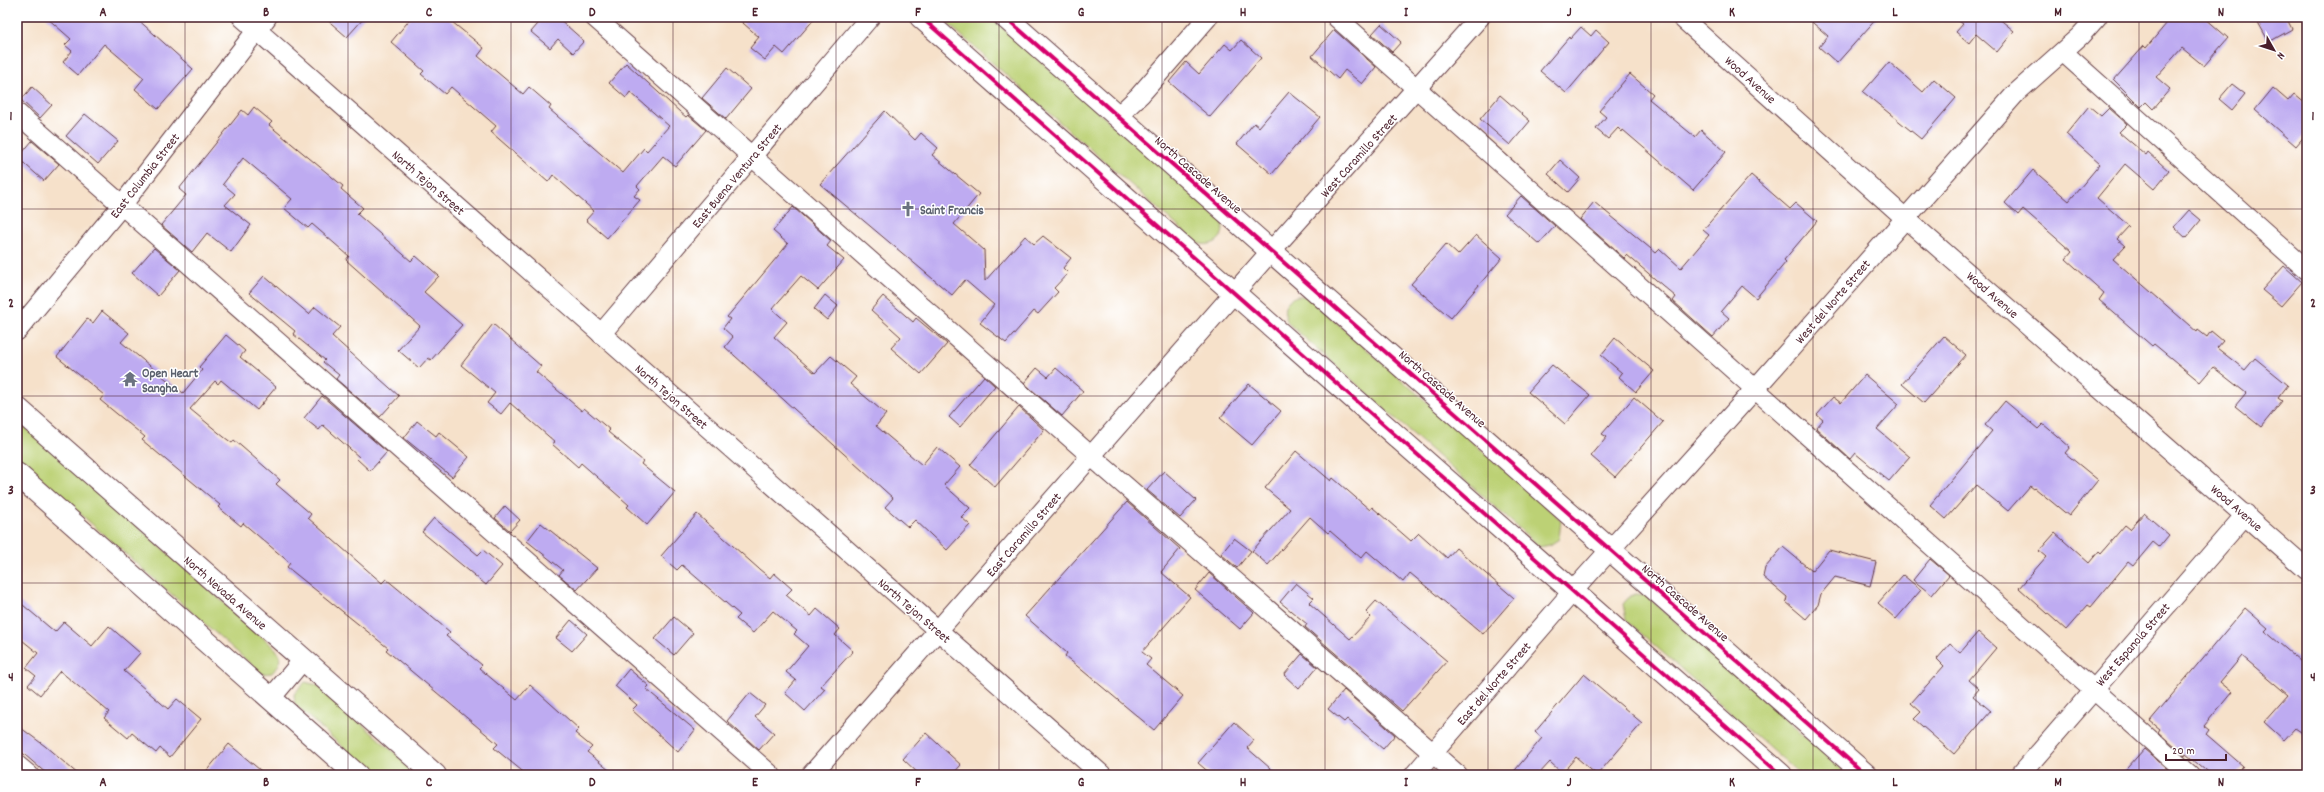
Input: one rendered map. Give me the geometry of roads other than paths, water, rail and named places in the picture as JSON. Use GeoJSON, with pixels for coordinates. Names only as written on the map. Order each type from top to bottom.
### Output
{"type":"FeatureCollection","features":[{"type":"Feature","properties":{"kind":"main road"},"geometry":{"type":"LineString","coordinates":[[921,17],[1235,292],[1781,775]]}},
{"type":"Feature","properties":{"kind":"main road","name":"North Cascade Avenue"},"geometry":{"type":"LineString","coordinates":[[1005,17],[1866,775]]}},
{"type":"Feature","properties":{"kind":"main road","name":"North Nevada Avenue"},"geometry":{"type":"LineString","coordinates":[[17,408],[435,775]]}},
{"type":"Feature","properties":{"kind":"main road"},"geometry":{"type":"LineString","coordinates":[[17,474],[357,775]]}},
{"type":"Feature","properties":{"kind":"street","name":"North Tejon Street"},"geometry":{"type":"LineString","coordinates":[[242,17],[262,24],[601,334],[1102,775]]}},
{"type":"Feature","properties":{"kind":"street"},"geometry":{"type":"LineString","coordinates":[[594,17],[1091,456],[1458,775]]}},
{"type":"Feature","properties":{"kind":"street","name":"East Buena Ventura Street"},"geometry":{"type":"LineString","coordinates":[[601,334],[870,17]]}},
{"type":"Feature","properties":{"kind":"street"},"geometry":{"type":"LineString","coordinates":[[1118,116],[1164,70],[1208,17]]}},
{"type":"Feature","properties":{"kind":"street"},"geometry":{"type":"LineString","coordinates":[[1336,17],[2190,775]]}},
{"type":"Feature","properties":{"kind":"street","name":"West Caramillo Street"},"geometry":{"type":"LineString","coordinates":[[1235,292],[1480,17]]}},
{"type":"Feature","properties":{"kind":"street","name":"Wood Avenue"},"geometry":{"type":"LineString","coordinates":[[1681,17],[1905,218],[2246,514],[2307,570]]}},
{"type":"Feature","properties":{"kind":"street","name":"West del Norte Street"},"geometry":{"type":"LineString","coordinates":[[1573,591],[1755,389],[2016,93],[2063,52],[2097,17]]}},
{"type":"Feature","properties":{"kind":"street","name":"East Columbia Street"},"geometry":{"type":"LineString","coordinates":[[17,331],[122,205],[262,24]]}},
{"type":"Feature","properties":{"kind":"street"},"geometry":{"type":"LineString","coordinates":[[2063,52],[2307,270]]}},
{"type":"Feature","properties":{"kind":"street"},"geometry":{"type":"LineString","coordinates":[[17,113],[771,775]]}},
{"type":"Feature","properties":{"kind":"street","name":"East Caramillo Street"},"geometry":{"type":"LineString","coordinates":[[811,775],[1235,292]]}},
{"type":"Feature","properties":{"kind":"street","name":"West Espanola Street"},"geometry":{"type":"LineString","coordinates":[[2020,775],[2246,514]]}},
{"type":"Feature","properties":{"kind":"street","name":"East del Norte Street"},"geometry":{"type":"LineString","coordinates":[[1414,775],[1573,591]]}},
{"type":"Feature","properties":{"kind":"street"},"geometry":{"type":"LineString","coordinates":[[271,698],[303,660]]}},
{"type":"Feature","properties":{"kind":"street"},"geometry":{"type":"LineString","coordinates":[[17,765],[29,775]]}},
{"type":"Feature","properties":{"kind":"place","name":"Saint Francis"},"geometry":{"type":"Point","coordinates":[908,209]}},
{"type":"Feature","properties":{"kind":"place","name":"Open Heart Sangha"},"geometry":{"type":"Point","coordinates":[130,379]}}]}
